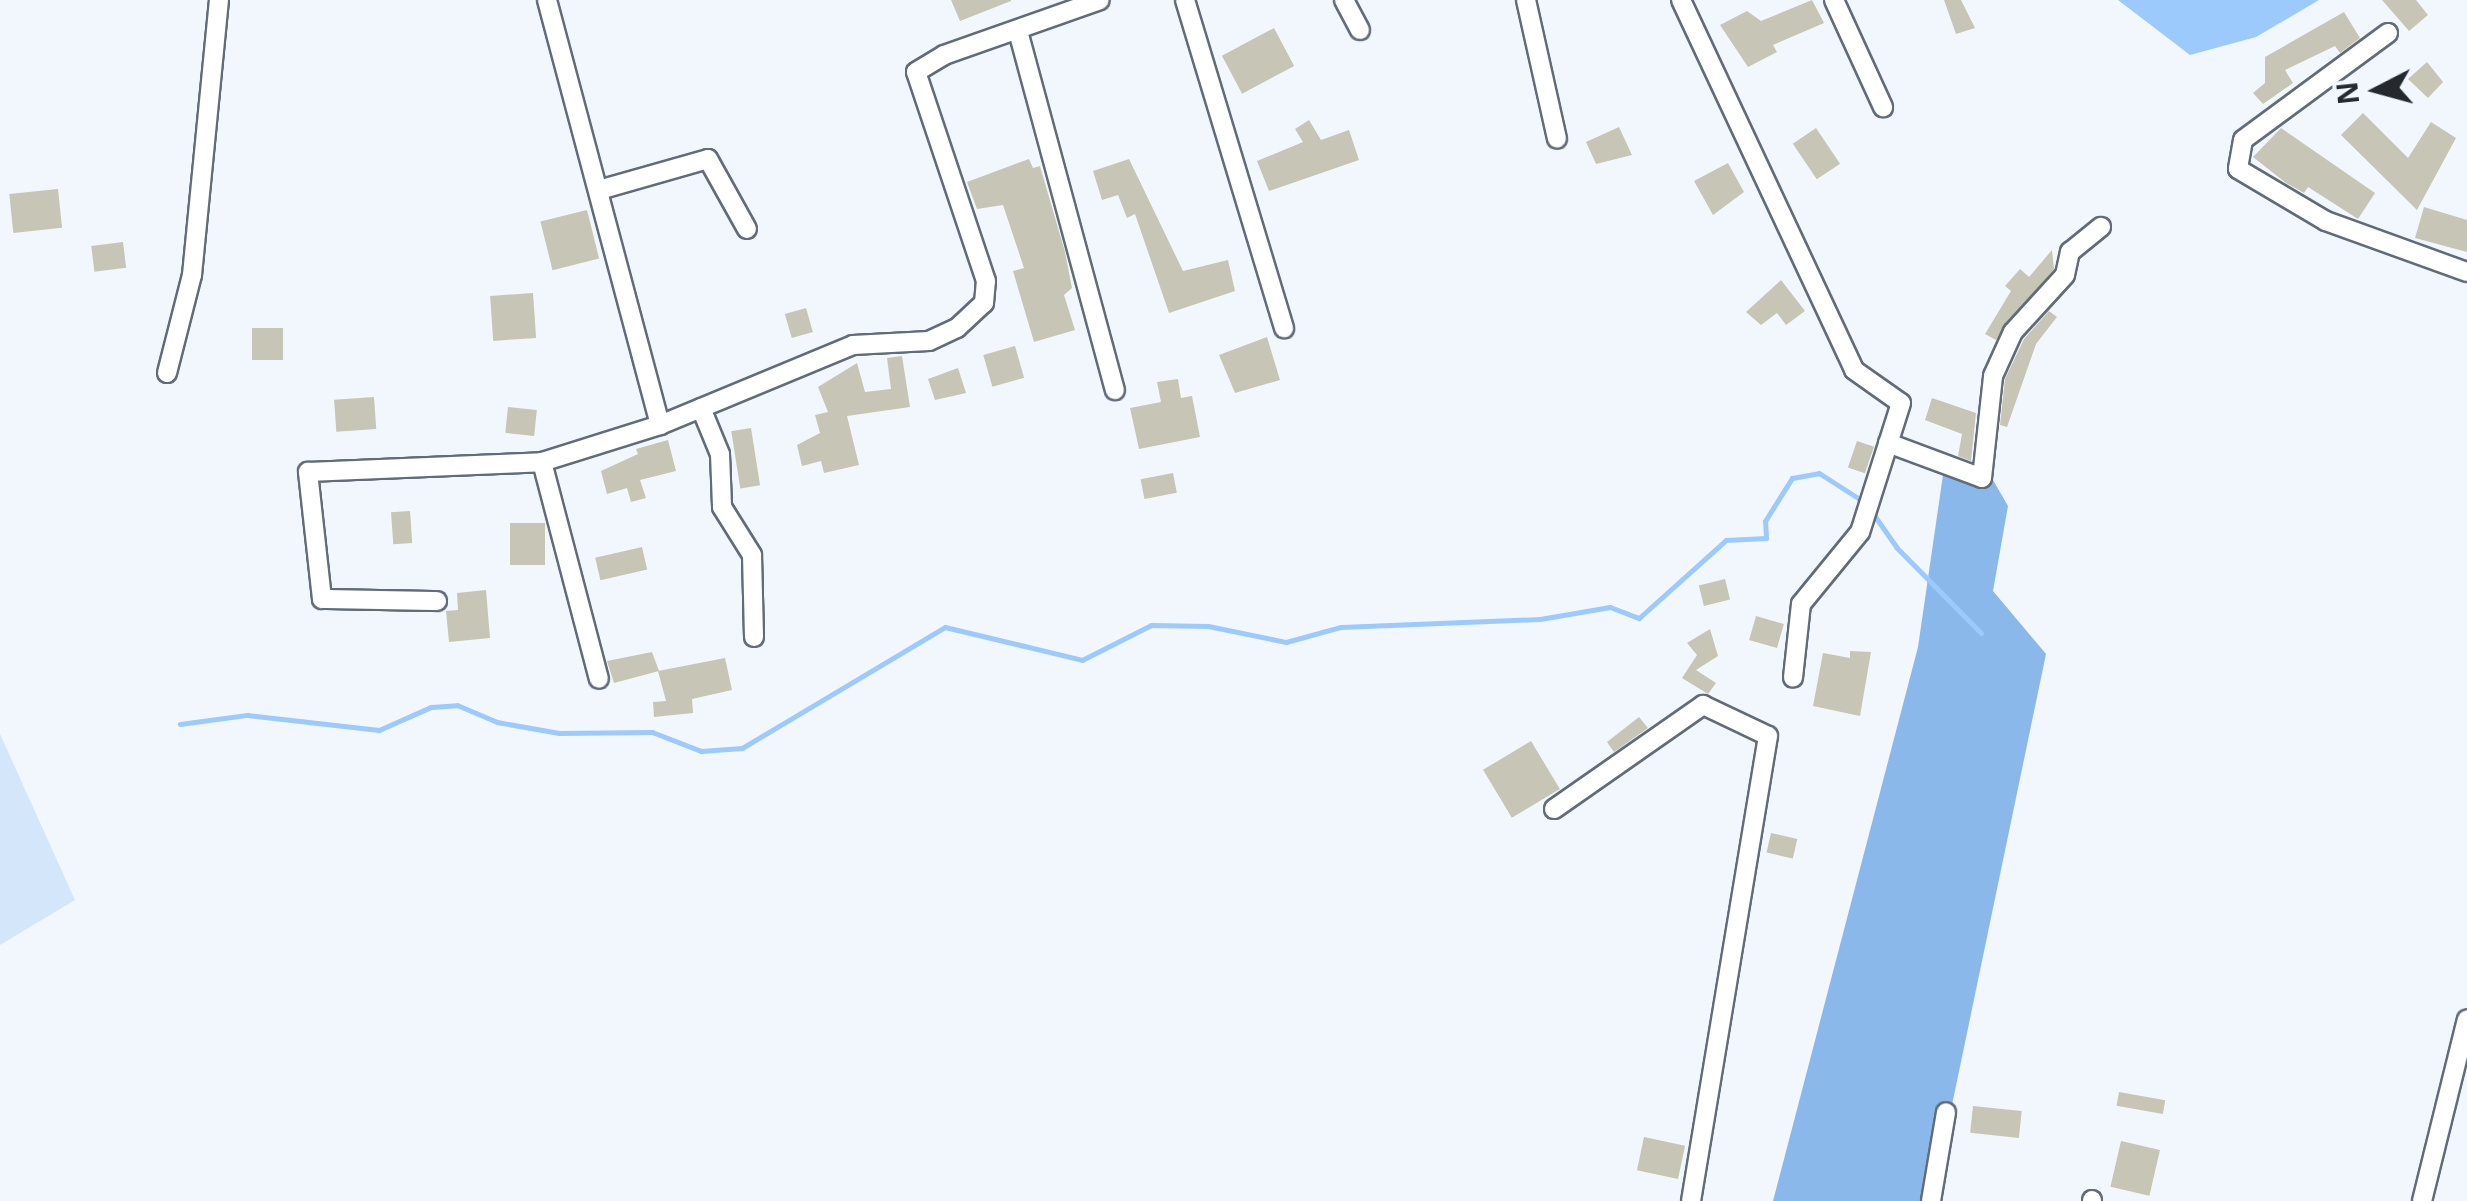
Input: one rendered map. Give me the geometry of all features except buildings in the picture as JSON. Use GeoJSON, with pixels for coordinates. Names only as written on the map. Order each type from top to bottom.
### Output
{"type":"FeatureCollection","features":[{"type":"Feature","properties":{"kind":"street"},"geometry":{"type":"LineString","coordinates":[[168,372],[192,274],[219,0]]}},
{"type":"Feature","properties":{"kind":"street"},"geometry":{"type":"LineString","coordinates":[[548,0],[660,425]]}},
{"type":"Feature","properties":{"kind":"street"},"geometry":{"type":"LineString","coordinates":[[437,600],[322,599],[308,472],[542,462],[660,425],[854,345],[929,341],[956,328],[984,303],[986,281],[916,72],[944,54],[1100,0]]}},
{"type":"Feature","properties":{"kind":"street"},"geometry":{"type":"LineString","coordinates":[[1185,0],[1284,328]]}},
{"type":"Feature","properties":{"kind":"street"},"geometry":{"type":"LineString","coordinates":[[1344,0],[1360,30]]}},
{"type":"Feature","properties":{"kind":"street"},"geometry":{"type":"LineString","coordinates":[[1526,0],[1558,138]]}},
{"type":"Feature","properties":{"kind":"street"},"geometry":{"type":"LineString","coordinates":[[1681,0],[1854,370],[1900,403],[1860,532],[1802,604],[1793,678]]}},
{"type":"Feature","properties":{"kind":"street"},"geometry":{"type":"LineString","coordinates":[[1834,0],[1883,107]]}},
{"type":"Feature","properties":{"kind":"street"},"geometry":{"type":"LineString","coordinates":[[1018,31],[1115,390]]}},
{"type":"Feature","properties":{"kind":"street"},"geometry":{"type":"LineString","coordinates":[[2388,32],[2243,140],[2238,169],[2326,221],[2467,272]]}},
{"type":"Feature","properties":{"kind":"street"},"geometry":{"type":"LineString","coordinates":[[599,190],[708,159],[747,230]]}},
{"type":"Feature","properties":{"kind":"street"},"geometry":{"type":"LineString","coordinates":[[1888,443],[1982,478],[1993,376],[2013,332],[2064,276],[2070,252],[2100,227]]}},
{"type":"Feature","properties":{"kind":"street"},"geometry":{"type":"LineString","coordinates":[[701,408],[720,454],[722,507],[752,555],[754,637]]}},
{"type":"Feature","properties":{"kind":"street"},"geometry":{"type":"LineString","coordinates":[[542,462],[599,679]]}},
{"type":"Feature","properties":{"kind":"street"},"geometry":{"type":"LineString","coordinates":[[1554,809],[1703,704],[1768,736],[1691,1201]]}},
{"type":"Feature","properties":{"kind":"street"},"geometry":{"type":"LineString","coordinates":[[2422,1201],[2467,1019]]}},
{"type":"Feature","properties":{"kind":"street"},"geometry":{"type":"LineString","coordinates":[[1931,1201],[1946,1112]]}},
{"type":"Feature","properties":{"kind":"shaded area"},"geometry":{"type":"Polygon","coordinates":[[[2118,0],[2319,0],[2256,37],[2190,55],[2118,0]]]}},
{"type":"Feature","properties":{"kind":"shaded area"},"geometry":{"type":"Polygon","coordinates":[[[1944,468],[1993,480],[2008,506],[1993,591],[2046,654],[1932,1201],[1773,1201],[1918,647],[1944,468]]]}},
{"type":"Feature","properties":{"kind":"shaded area"},"geometry":{"type":"Polygon","coordinates":[[[0,734],[75,900],[0,945],[0,734]]]}},
{"type":"Feature","properties":{"kind":"waterway"},"geometry":{"type":"LineString","coordinates":[[180,724],[247,715],[379,730],[431,707],[457,705],[497,722],[559,733],[652,732],[701,751],[742,748],[945,627],[1082,660],[1151,625],[1208,626],[1286,642],[1341,627],[1540,619],[1610,607],[1639,618],[1726,540],[1766,538],[1765,521],[1792,478],[1819,473],[1861,500]]}},
{"type":"Feature","properties":{"kind":"waterway"},"geometry":{"type":"LineString","coordinates":[[1874,515],[1896,547],[1981,633]]}}]}
